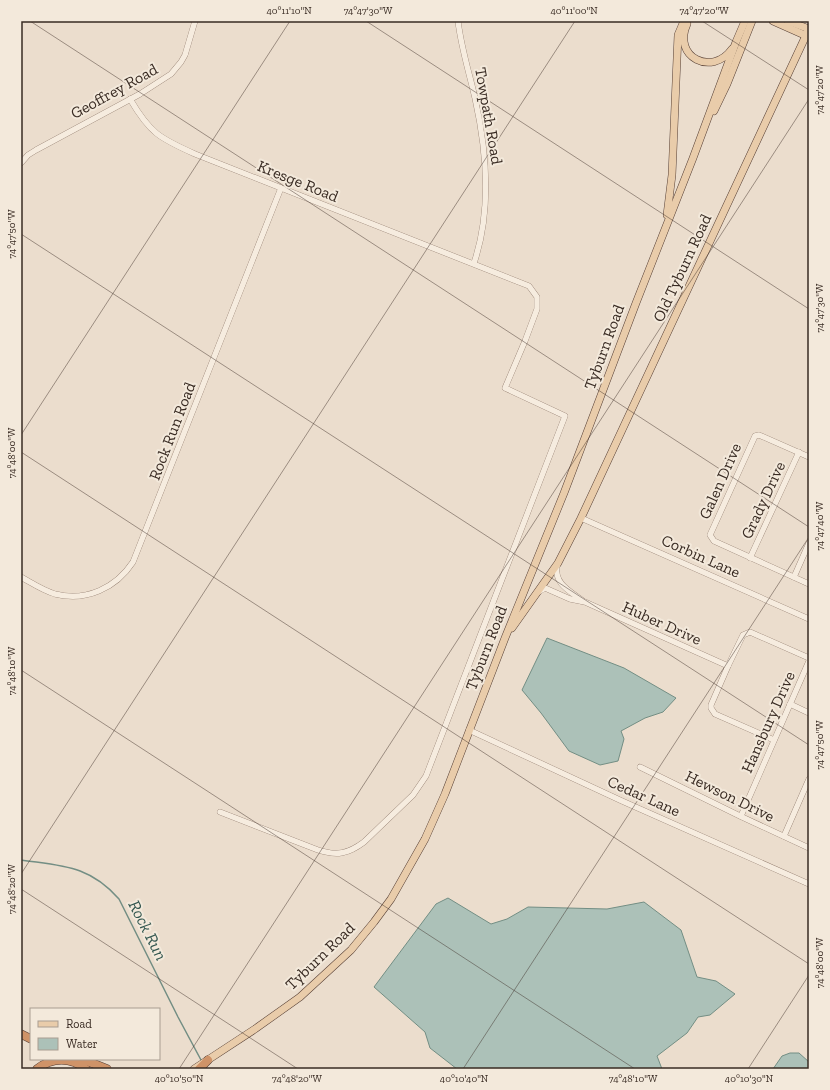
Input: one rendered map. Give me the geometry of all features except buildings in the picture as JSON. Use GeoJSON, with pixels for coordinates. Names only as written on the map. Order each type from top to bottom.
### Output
{"type":"FeatureCollection","features":[{"type":"Feature","properties":{"kind":"highway"},"geometry":{"type":"LineString","coordinates":[[21,1034],[30,1038]]}},
{"type":"Feature","properties":{"kind":"highway"},"geometry":{"type":"LineString","coordinates":[[37,1069],[50,1061],[61,1060],[75,1062],[86,1069]]}},
{"type":"Feature","properties":{"kind":"highway"},"geometry":{"type":"LineString","coordinates":[[84,1060],[107,1069]]}},
{"type":"Feature","properties":{"kind":"highway"},"geometry":{"type":"LineString","coordinates":[[199,1069],[208,1060]]}},
{"type":"Feature","properties":{"kind":"main road"},"geometry":{"type":"LineString","coordinates":[[663,231],[672,175],[678,21]]}},
{"type":"Feature","properties":{"kind":"main road"},"geometry":{"type":"LineString","coordinates":[[678,35],[684,21]]}},
{"type":"Feature","properties":{"kind":"main road"},"geometry":{"type":"LineString","coordinates":[[689,21],[684,33],[684,45],[688,53],[695,60],[706,62],[719,60],[730,51],[736,42]]}},
{"type":"Feature","properties":{"kind":"main road","name":"Tyburn Road"},"geometry":{"type":"LineString","coordinates":[[693,158],[727,84],[745,30],[745,21]]}},
{"type":"Feature","properties":{"kind":"main road","name":"Tyburn Road"},"geometry":{"type":"LineString","coordinates":[[194,1069],[300,996],[351,950],[374,922],[403,880],[425,840],[445,794],[505,638],[564,493],[736,42],[752,21]]}},
{"type":"Feature","properties":{"kind":"main road"},"geometry":{"type":"LineString","coordinates":[[773,21],[808,32]]}},
{"type":"Feature","properties":{"kind":"main road"},"geometry":{"type":"LineString","coordinates":[[788,21],[808,32]]}},
{"type":"Feature","properties":{"kind":"main road","name":"Old Tyburn Road"},"geometry":{"type":"LineString","coordinates":[[505,638],[558,563],[582,518],[808,32]]}},
{"type":"Feature","properties":{"kind":"street","name":"Geoffrey Road"},"geometry":{"type":"LineString","coordinates":[[21,162],[36,150],[130,99],[165,78],[181,62],[188,48],[195,21]]}},
{"type":"Feature","properties":{"kind":"street","name":"Towpath Road"},"geometry":{"type":"LineString","coordinates":[[458,21],[464,55],[478,112],[485,156],[484,220],[480,245],[474,263]]}},
{"type":"Feature","properties":{"kind":"street","name":"Kresge Road"},"geometry":{"type":"LineString","coordinates":[[130,99],[148,126],[162,139],[193,154],[474,263],[529,286],[537,297],[536,312],[505,388],[565,416],[426,776],[416,792],[355,849],[347,852],[331,853],[318,850],[220,812]]}},
{"type":"Feature","properties":{"kind":"street","name":"Rock Run Road"},"geometry":{"type":"LineString","coordinates":[[21,577],[39,588],[55,594],[65,596],[82,596],[108,588],[124,575],[133,562],[281,188]]}},
{"type":"Feature","properties":{"kind":"street","name":"Galen Drive"},"geometry":{"type":"LineString","coordinates":[[750,558],[714,541],[711,537],[711,532],[755,436],[759,435],[799,452]]}},
{"type":"Feature","properties":{"kind":"street"},"geometry":{"type":"LineString","coordinates":[[799,452],[809,457]]}},
{"type":"Feature","properties":{"kind":"street","name":"Grady Drive"},"geometry":{"type":"LineString","coordinates":[[750,558],[799,452]]}},
{"type":"Feature","properties":{"kind":"street","name":"Corbin Lane"},"geometry":{"type":"LineString","coordinates":[[582,518],[809,619]]}},
{"type":"Feature","properties":{"kind":"street"},"geometry":{"type":"LineString","coordinates":[[794,577],[809,543]]}},
{"type":"Feature","properties":{"kind":"street"},"geometry":{"type":"LineString","coordinates":[[750,558],[809,584]]}},
{"type":"Feature","properties":{"kind":"street","name":"Huber Drive"},"geometry":{"type":"LineString","coordinates":[[558,563],[556,574],[559,581],[585,602]]}},
{"type":"Feature","properties":{"kind":"street","name":"Huber Drive"},"geometry":{"type":"LineString","coordinates":[[538,592],[545,588],[570,599],[585,602],[728,666]]}},
{"type":"Feature","properties":{"kind":"street"},"geometry":{"type":"LineString","coordinates":[[774,740],[714,714],[711,708],[728,666],[743,635],[748,633],[752,633],[809,659]]}},
{"type":"Feature","properties":{"kind":"street","name":"Hansbury Drive"},"geometry":{"type":"LineString","coordinates":[[741,816],[809,659]]}},
{"type":"Feature","properties":{"kind":"street"},"geometry":{"type":"LineString","coordinates":[[790,704],[809,713]]}},
{"type":"Feature","properties":{"kind":"street","name":"Cedar Lane"},"geometry":{"type":"LineString","coordinates":[[469,730],[622,801],[809,884]]}},
{"type":"Feature","properties":{"kind":"street","name":"Hewson Drive"},"geometry":{"type":"LineString","coordinates":[[640,767],[809,848]]}},
{"type":"Feature","properties":{"kind":"street"},"geometry":{"type":"LineString","coordinates":[[784,836],[809,779]]}},
{"type":"Feature","properties":{"kind":"water"},"geometry":{"type":"Polygon","coordinates":[[[547,638],[624,668],[676,698],[663,712],[645,718],[621,731],[624,739],[618,761],[600,765],[569,751],[522,690],[547,638]]]}},
{"type":"Feature","properties":{"kind":"water"},"geometry":{"type":"Polygon","coordinates":[[[448,898],[491,924],[507,919],[528,907],[607,909],[644,902],[681,930],[697,977],[716,981],[735,994],[710,1015],[698,1017],[687,1033],[657,1056],[662,1069],[457,1069],[430,1048],[425,1032],[374,987],[436,904],[448,898]]]}},
{"type":"Feature","properties":{"kind":"water"},"geometry":{"type":"Polygon","coordinates":[[[790,1053],[799,1053],[809,1062],[809,1069],[773,1069],[782,1056],[790,1053]]]}},
{"type":"Feature","properties":{"kind":"waterway","name":"Rock Run"},"geometry":{"type":"LineString","coordinates":[[21,860],[62,866],[86,873],[97,879],[119,899],[201,1060]]}}]}
